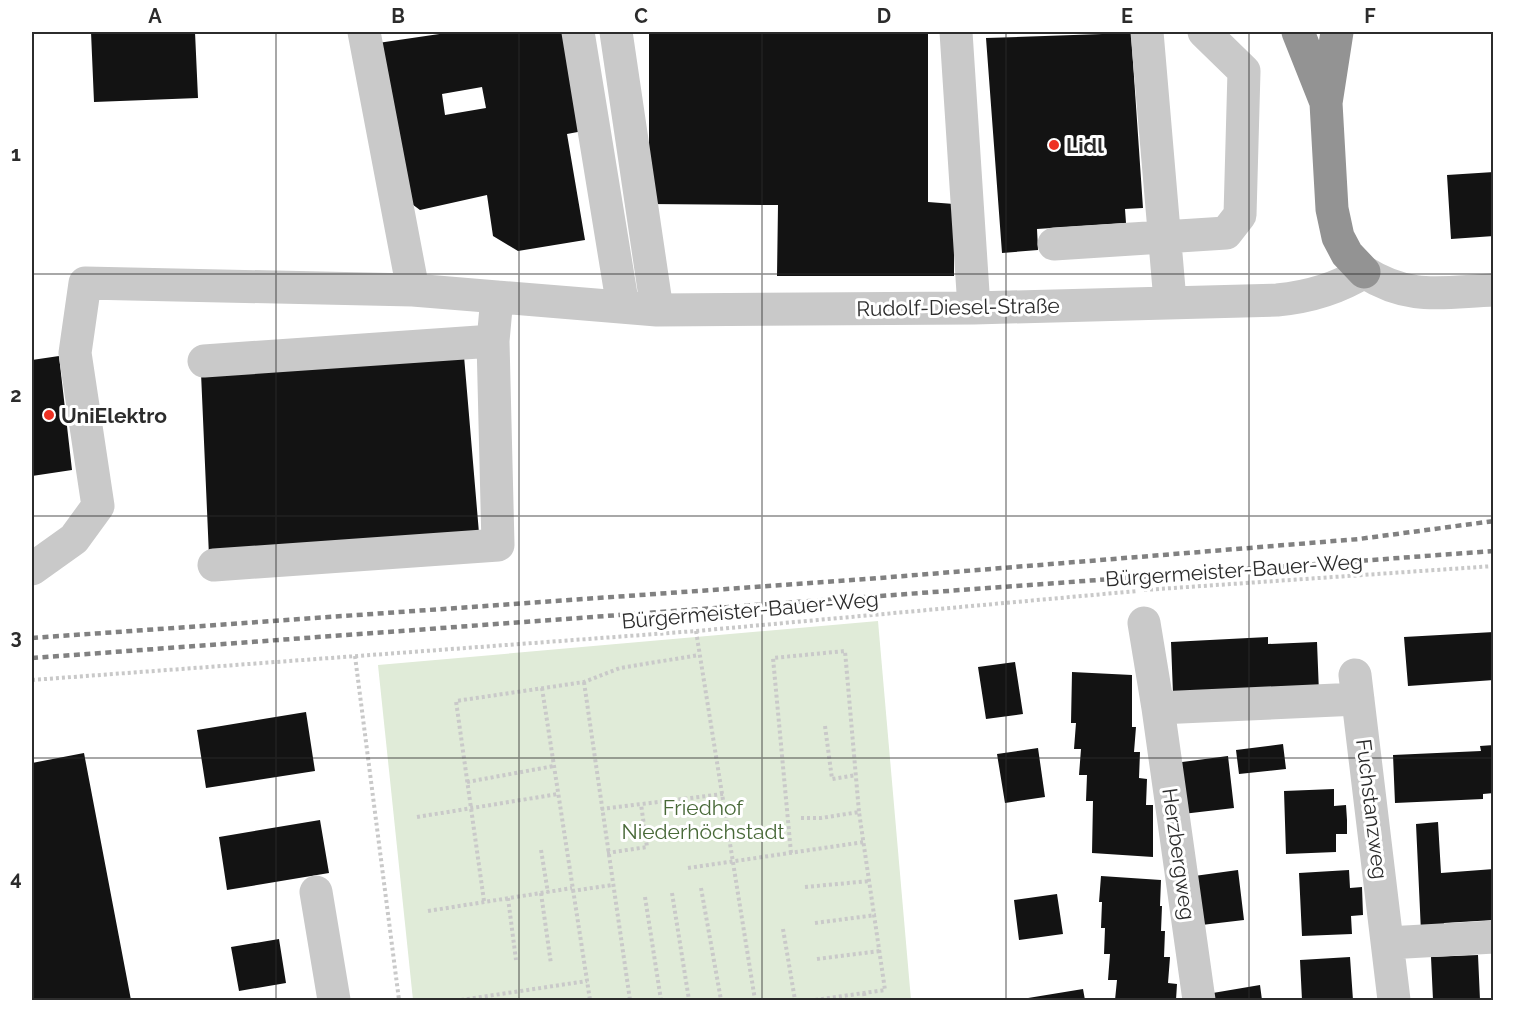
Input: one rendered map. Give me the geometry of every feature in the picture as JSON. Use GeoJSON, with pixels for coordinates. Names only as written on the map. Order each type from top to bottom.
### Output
{"type":"FeatureCollection","features":[{"type":"Feature","properties":{"kind":"highway"},"geometry":{"type":"LineString","coordinates":[[1299,32],[1326,103]]}},
{"type":"Feature","properties":{"kind":"highway"},"geometry":{"type":"LineString","coordinates":[[1337,32],[1326,103],[1332,209],[1338,237],[1347,254],[1364,272]]}},
{"type":"Feature","properties":{"kind":"street"},"geometry":{"type":"LineString","coordinates":[[364,32],[413,290]]}},
{"type":"Feature","properties":{"kind":"street"},"geometry":{"type":"LineString","coordinates":[[578,32],[623,307]]}},
{"type":"Feature","properties":{"kind":"street"},"geometry":{"type":"LineString","coordinates":[[616,32],[657,310]]}},
{"type":"Feature","properties":{"kind":"street"},"geometry":{"type":"LineString","coordinates":[[956,32],[974,308]]}},
{"type":"Feature","properties":{"kind":"street"},"geometry":{"type":"LineString","coordinates":[[1147,32],[1170,301]]}},
{"type":"Feature","properties":{"kind":"street"},"geometry":{"type":"LineString","coordinates":[[1054,244],[1163,239],[1226,233],[1240,215],[1244,71],[1204,32]]}},
{"type":"Feature","properties":{"kind":"street"},"geometry":{"type":"LineString","coordinates":[[1364,272],[1395,289],[1415,293],[1494,290]]}},
{"type":"Feature","properties":{"kind":"street","name":"Rudolf-Diesel-Straße"},"geometry":{"type":"LineString","coordinates":[[32,569],[74,539],[98,506],[75,353],[86,283],[413,290],[657,310],[974,308],[1302,298],[1346,283],[1364,272]]}},
{"type":"Feature","properties":{"kind":"street"},"geometry":{"type":"LineString","coordinates":[[214,565],[498,545],[493,341],[497,297]]}},
{"type":"Feature","properties":{"kind":"street"},"geometry":{"type":"LineString","coordinates":[[204,361],[493,341]]}},
{"type":"Feature","properties":{"kind":"street","name":"Herzbergweg"},"geometry":{"type":"LineString","coordinates":[[1144,623],[1199,1000]]}},
{"type":"Feature","properties":{"kind":"street","name":"Fuchstanzweg"},"geometry":{"type":"LineString","coordinates":[[1158,708],[1356,687],[1394,1000]]}},
{"type":"Feature","properties":{"kind":"street"},"geometry":{"type":"LineString","coordinates":[[316,892],[334,1000]]}},
{"type":"Feature","properties":{"kind":"street"},"geometry":{"type":"LineString","coordinates":[[1388,943],[1494,937]]}},
{"type":"Feature","properties":{"kind":"path","name":"Bürgermeister-Bauer-Weg"},"geometry":{"type":"LineString","coordinates":[[32,680],[696,631],[1144,590],[1494,566]]}},
{"type":"Feature","properties":{"kind":"path"},"geometry":{"type":"LineString","coordinates":[[696,631],[756,1000]]}},
{"type":"Feature","properties":{"kind":"path"},"geometry":{"type":"LineString","coordinates":[[791,853],[773,658],[845,651],[860,812],[885,990],[815,1000]]}},
{"type":"Feature","properties":{"kind":"path"},"geometry":{"type":"LineString","coordinates":[[484,901],[456,701],[584,682],[620,668],[699,655]]}},
{"type":"Feature","properties":{"kind":"path"},"geometry":{"type":"LineString","coordinates":[[355,656],[399,1000]]}},
{"type":"Feature","properties":{"kind":"path"},"geometry":{"type":"LineString","coordinates":[[584,682],[630,1000]]}},
{"type":"Feature","properties":{"kind":"path"},"geometry":{"type":"LineString","coordinates":[[542,688],[590,1000]]}},
{"type":"Feature","properties":{"kind":"path"},"geometry":{"type":"LineString","coordinates":[[825,726],[832,779],[856,775]]}},
{"type":"Feature","properties":{"kind":"path"},"geometry":{"type":"LineString","coordinates":[[468,782],[554,766]]}},
{"type":"Feature","properties":{"kind":"path"},"geometry":{"type":"LineString","coordinates":[[417,817],[472,810],[558,794]]}},
{"type":"Feature","properties":{"kind":"path"},"geometry":{"type":"LineString","coordinates":[[601,809],[723,795]]}},
{"type":"Feature","properties":{"kind":"path"},"geometry":{"type":"LineString","coordinates":[[607,853],[647,847],[641,804]]}},
{"type":"Feature","properties":{"kind":"path"},"geometry":{"type":"LineString","coordinates":[[801,818],[821,818],[860,812]]}},
{"type":"Feature","properties":{"kind":"path"},"geometry":{"type":"LineString","coordinates":[[687,836],[728,828]]}},
{"type":"Feature","properties":{"kind":"path"},"geometry":{"type":"LineString","coordinates":[[688,868],[864,842]]}},
{"type":"Feature","properties":{"kind":"path"},"geometry":{"type":"LineString","coordinates":[[541,850],[548,892]]}},
{"type":"Feature","properties":{"kind":"path"},"geometry":{"type":"LineString","coordinates":[[805,887],[870,880]]}},
{"type":"Feature","properties":{"kind":"path"},"geometry":{"type":"LineString","coordinates":[[428,911],[484,901],[612,885]]}},
{"type":"Feature","properties":{"kind":"path"},"geometry":{"type":"LineString","coordinates":[[701,888],[721,1000]]}},
{"type":"Feature","properties":{"kind":"path"},"geometry":{"type":"LineString","coordinates":[[541,893],[551,964]]}},
{"type":"Feature","properties":{"kind":"path"},"geometry":{"type":"LineString","coordinates":[[672,893],[689,1000]]}},
{"type":"Feature","properties":{"kind":"path"},"geometry":{"type":"LineString","coordinates":[[645,897],[661,1000]]}},
{"type":"Feature","properties":{"kind":"path"},"geometry":{"type":"LineString","coordinates":[[508,898],[516,960]]}},
{"type":"Feature","properties":{"kind":"path"},"geometry":{"type":"LineString","coordinates":[[815,923],[876,915]]}},
{"type":"Feature","properties":{"kind":"path"},"geometry":{"type":"LineString","coordinates":[[783,929],[795,1000]]}},
{"type":"Feature","properties":{"kind":"path"},"geometry":{"type":"LineString","coordinates":[[817,959],[880,951]]}},
{"type":"Feature","properties":{"kind":"path"},"geometry":{"type":"LineString","coordinates":[[461,1000],[586,981]]}},
{"type":"Feature","properties":{"kind":"path"},"geometry":{"type":"LineString","coordinates":[[864,993],[865,1000]]}},
{"type":"Feature","properties":{"kind":"green space","name":"Friedhof Niederhöchstadt"},"geometry":{"type":"Polygon","coordinates":[[[878,621],[911,1000],[413,1000],[378,665],[878,621]]]}},
{"type":"Feature","properties":{"kind":"building"},"geometry":{"type":"Polygon","coordinates":[[[91,32],[195,32],[198,98],[94,102],[91,32]]]}},
{"type":"Feature","properties":{"kind":"building"},"geometry":{"type":"Polygon","coordinates":[[[453,32],[567,32],[583,131],[567,134],[585,240],[518,251],[493,236],[487,195],[420,210],[397,193],[378,43],[453,32]],[[482,87],[442,94],[445,115],[486,108],[482,87]]]}},
{"type":"Feature","properties":{"kind":"building"},"geometry":{"type":"Polygon","coordinates":[[[649,32],[928,33],[928,202],[954,204],[954,276],[777,276],[778,205],[649,204],[649,32]]]}},
{"type":"Feature","properties":{"kind":"building"},"geometry":{"type":"Polygon","coordinates":[[[1131,33],[1143,208],[1125,209],[1126,223],[1037,229],[1038,250],[1002,253],[986,38],[1131,33]]]}},
{"type":"Feature","properties":{"kind":"building"},"geometry":{"type":"Polygon","coordinates":[[[1494,172],[1494,236],[1451,239],[1447,175],[1494,172]]]}},
{"type":"Feature","properties":{"kind":"building","name":"UniElektro"},"geometry":{"type":"Polygon","coordinates":[[[59,356],[72,470],[32,476],[32,360],[59,356]]]}},
{"type":"Feature","properties":{"kind":"building"},"geometry":{"type":"Polygon","coordinates":[[[464,356],[479,533],[209,556],[201,373],[464,356]]]}},
{"type":"Feature","properties":{"kind":"building"},"geometry":{"type":"Polygon","coordinates":[[[1494,632],[1494,680],[1408,686],[1404,637],[1494,632]]]}},
{"type":"Feature","properties":{"kind":"building"},"geometry":{"type":"Polygon","coordinates":[[[1268,637],[1268,644],[1317,642],[1319,693],[1173,694],[1171,642],[1268,637]]]}},
{"type":"Feature","properties":{"kind":"building"},"geometry":{"type":"Polygon","coordinates":[[[1015,662],[1023,714],[986,719],[978,667],[1015,662]]]}},
{"type":"Feature","properties":{"kind":"building"},"geometry":{"type":"Polygon","coordinates":[[[1072,672],[1132,675],[1132,727],[1136,727],[1134,752],[1140,752],[1139,778],[1147,779],[1146,805],[1153,805],[1153,857],[1092,853],[1093,801],[1086,801],[1087,775],[1079,775],[1081,749],[1074,749],[1076,723],[1071,723],[1072,672]]]}},
{"type":"Feature","properties":{"kind":"building"},"geometry":{"type":"Polygon","coordinates":[[[306,712],[315,771],[206,788],[197,730],[306,712]]]}},
{"type":"Feature","properties":{"kind":"building"},"geometry":{"type":"Polygon","coordinates":[[[1283,744],[1286,769],[1239,774],[1236,750],[1283,744]]]}},
{"type":"Feature","properties":{"kind":"building"},"geometry":{"type":"Polygon","coordinates":[[[1494,745],[1494,793],[1483,794],[1483,799],[1395,803],[1393,755],[1481,751],[1480,746],[1494,745]]]}},
{"type":"Feature","properties":{"kind":"building"},"geometry":{"type":"Polygon","coordinates":[[[1038,748],[1045,797],[1005,803],[997,754],[1038,748]]]}},
{"type":"Feature","properties":{"kind":"building"},"geometry":{"type":"Polygon","coordinates":[[[84,753],[131,1000],[32,1000],[32,763],[84,753]]]}},
{"type":"Feature","properties":{"kind":"building"},"geometry":{"type":"Polygon","coordinates":[[[1228,756],[1234,808],[1174,815],[1167,764],[1228,756]]]}},
{"type":"Feature","properties":{"kind":"building"},"geometry":{"type":"Polygon","coordinates":[[[1334,789],[1334,806],[1346,805],[1347,820],[1347,834],[1336,834],[1336,852],[1286,854],[1284,791],[1334,789]]]}},
{"type":"Feature","properties":{"kind":"building"},"geometry":{"type":"Polygon","coordinates":[[[320,820],[329,873],[227,890],[219,837],[320,820]]]}},
{"type":"Feature","properties":{"kind":"building"},"geometry":{"type":"Polygon","coordinates":[[[1438,822],[1441,873],[1494,869],[1494,920],[1444,923],[1443,931],[1421,932],[1416,824],[1438,822]]]}},
{"type":"Feature","properties":{"kind":"building"},"geometry":{"type":"Polygon","coordinates":[[[1238,870],[1244,920],[1193,926],[1187,877],[1238,870]]]}},
{"type":"Feature","properties":{"kind":"building"},"geometry":{"type":"Polygon","coordinates":[[[1349,870],[1350,888],[1362,887],[1363,915],[1351,916],[1352,934],[1302,936],[1299,873],[1349,870]]]}},
{"type":"Feature","properties":{"kind":"building"},"geometry":{"type":"Polygon","coordinates":[[[1101,876],[1161,880],[1161,931],[1165,931],[1164,957],[1170,957],[1168,983],[1177,984],[1176,1000],[1115,1000],[1117,980],[1108,980],[1110,954],[1104,954],[1105,928],[1101,928],[1102,902],[1099,902],[1101,876]]]}},
{"type":"Feature","properties":{"kind":"building"},"geometry":{"type":"Polygon","coordinates":[[[1057,894],[1063,934],[1019,940],[1014,900],[1057,894]]]}},
{"type":"Feature","properties":{"kind":"building"},"geometry":{"type":"Polygon","coordinates":[[[279,939],[286,983],[239,991],[231,947],[279,939]]]}},
{"type":"Feature","properties":{"kind":"building"},"geometry":{"type":"Polygon","coordinates":[[[1478,955],[1480,1000],[1433,1000],[1431,957],[1478,955]]]}},
{"type":"Feature","properties":{"kind":"building"},"geometry":{"type":"Polygon","coordinates":[[[1350,957],[1353,1000],[1302,1000],[1300,960],[1350,957]]]}},
{"type":"Feature","properties":{"kind":"building"},"geometry":{"type":"Polygon","coordinates":[[[1260,985],[1262,1000],[1202,1000],[1201,995],[1260,985]]]}},
{"type":"Feature","properties":{"kind":"building"},"geometry":{"type":"Polygon","coordinates":[[[1083,989],[1085,1000],[1022,999],[1083,989]]]}},
{"type":"Feature","properties":{"kind":"railway"},"geometry":{"type":"LineString","coordinates":[[32,638],[867,579],[1359,539],[1494,521]]}},
{"type":"Feature","properties":{"kind":"railway"},"geometry":{"type":"LineString","coordinates":[[32,658],[1494,551]]}},
{"type":"Feature","properties":{"kind":"place","name":"Lidl"},"geometry":{"type":"Point","coordinates":[1054,145]}},
{"type":"Feature","properties":{"kind":"place","name":"UniElektro"},"geometry":{"type":"Point","coordinates":[49,415]}}]}
